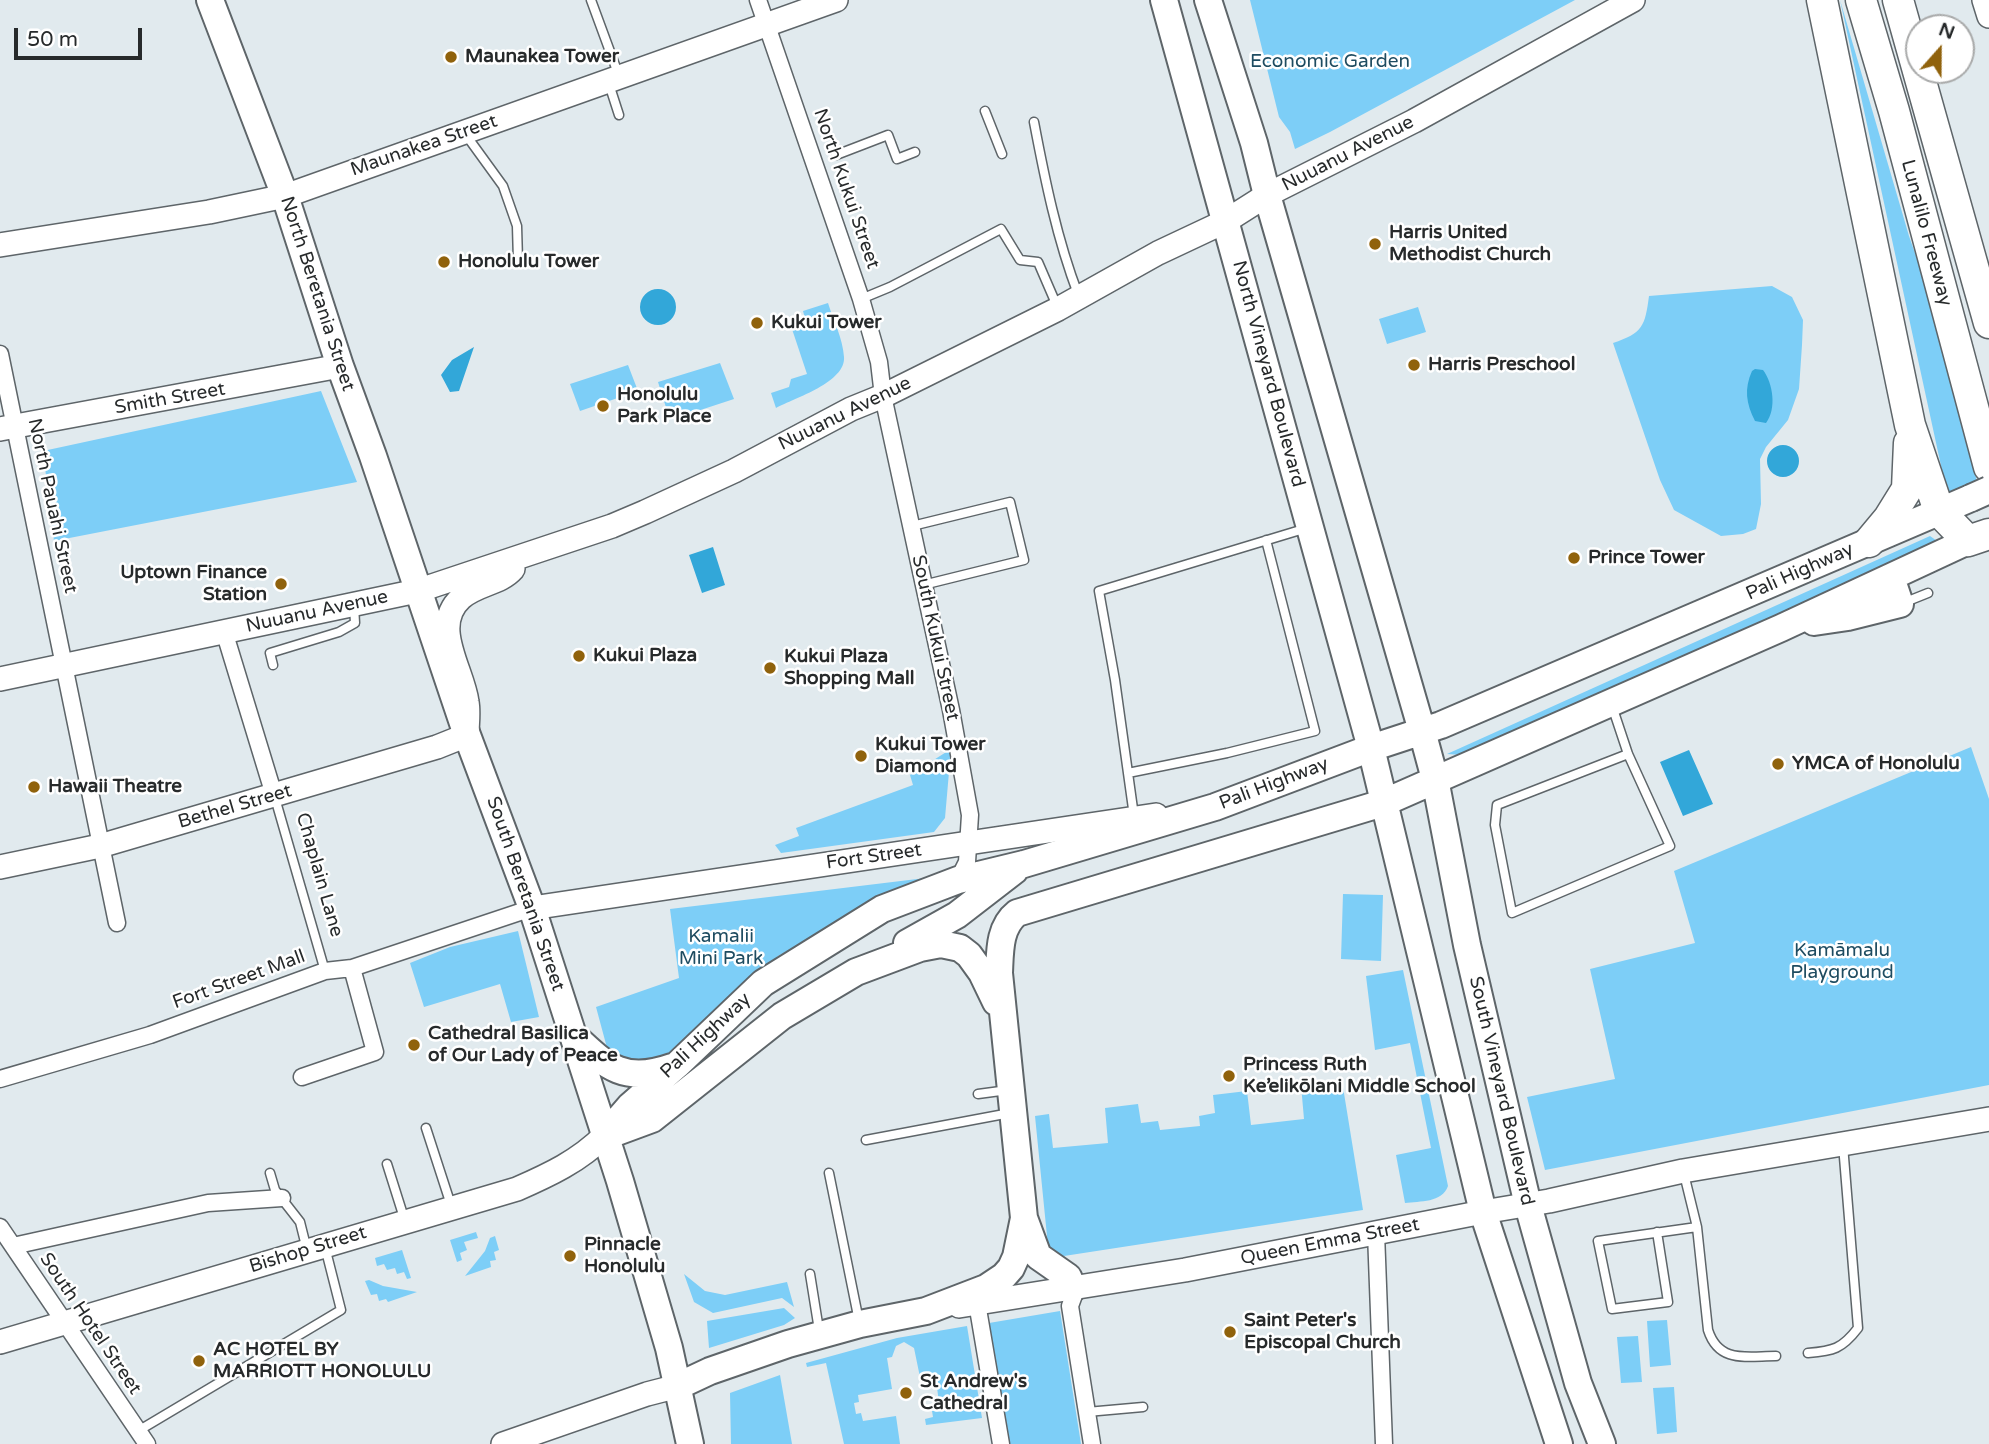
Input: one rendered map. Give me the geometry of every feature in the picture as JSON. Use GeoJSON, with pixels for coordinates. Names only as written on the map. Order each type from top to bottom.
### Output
{"type":"FeatureCollection","features":[{"type":"Feature","properties":{"kind":"highway"},"geometry":{"type":"LineString","coordinates":[[1822,0],[1910,425],[1938,511],[1981,537]]}},
{"type":"Feature","properties":{"kind":"highway","name":"Lunalilo Freeway"},"geometry":{"type":"LineString","coordinates":[[1861,0],[1898,124],[1986,458],[1983,495]]}},
{"type":"Feature","properties":{"kind":"highway","name":"Lunalilo Freeway"},"geometry":{"type":"LineString","coordinates":[[1898,0],[1989,323]]}},
{"type":"Feature","properties":{"kind":"highway"},"geometry":{"type":"LineString","coordinates":[[1964,237],[1989,303]]}},
{"type":"Feature","properties":{"kind":"highway"},"geometry":{"type":"LineString","coordinates":[[1869,541],[1889,519],[1907,489],[1910,425]]}},
{"type":"Feature","properties":{"kind":"main road","name":"North Beretania Street"},"geometry":{"type":"LineString","coordinates":[[210,0],[285,196],[417,590]]}},
{"type":"Feature","properties":{"kind":"main road","name":"Maunakea Street"},"geometry":{"type":"LineString","coordinates":[[0,245],[209,212],[285,196],[836,0]]}},
{"type":"Feature","properties":{"kind":"main road","name":"North Vineyard Boulevard"},"geometry":{"type":"LineString","coordinates":[[1164,0],[1371,748]]}},
{"type":"Feature","properties":{"kind":"main road"},"geometry":{"type":"LineString","coordinates":[[1208,0],[1254,143],[1422,732]]}},
{"type":"Feature","properties":{"kind":"main road","name":"Nuuanu Avenue"},"geometry":{"type":"LineString","coordinates":[[0,679],[354,606],[417,590],[612,526],[734,471],[851,409],[883,396],[1058,309],[1158,253],[1226,220],[1267,195],[1414,121],[1633,0]]}},
{"type":"Feature","properties":{"kind":"main road"},"geometry":{"type":"LineString","coordinates":[[1984,0],[1989,16]]}},
{"type":"Feature","properties":{"kind":"main road","name":"Smith Street"},"geometry":{"type":"LineString","coordinates":[[7,428],[340,366]]}},
{"type":"Feature","properties":{"kind":"main road","name":"Pali Highway"},"geometry":{"type":"LineString","coordinates":[[604,1136],[629,1106],[677,1065],[763,983],[882,909],[958,880],[1024,864],[1215,807],[1371,748],[1422,732],[1938,511],[1983,495]]}},
{"type":"Feature","properties":{"kind":"main road"},"geometry":{"type":"LineString","coordinates":[[1073,1288],[1068,1277],[1038,1256],[1024,1218],[999,973],[1001,943],[1008,923],[1017,913],[1383,803],[1782,628],[1981,537]]}},
{"type":"Feature","properties":{"kind":"main road"},"geometry":{"type":"LineString","coordinates":[[467,735],[468,702],[448,634],[449,618],[460,598],[473,589],[508,575],[525,554]]}},
{"type":"Feature","properties":{"kind":"main road"},"geometry":{"type":"LineString","coordinates":[[1782,628],[1848,617],[1900,604],[1891,578]]}},
{"type":"Feature","properties":{"kind":"main road","name":"South Beretania Street"},"geometry":{"type":"LineString","coordinates":[[417,590],[467,735],[533,908],[627,1207],[678,1386],[690,1444]]}},
{"type":"Feature","properties":{"kind":"main road","name":"South Vineyard Boulevard"},"geometry":{"type":"LineString","coordinates":[[1422,732],[1435,779],[1467,945],[1528,1205],[1578,1383],[1602,1444]]}},
{"type":"Feature","properties":{"kind":"main road","name":"Bethel Street"},"geometry":{"type":"LineString","coordinates":[[0,867],[100,846],[437,747],[467,735]]}},
{"type":"Feature","properties":{"kind":"main road"},"geometry":{"type":"LineString","coordinates":[[1371,748],[1483,1212],[1559,1444]]}},
{"type":"Feature","properties":{"kind":"main road","name":"Fort Street"},"geometry":{"type":"LineString","coordinates":[[533,908],[1215,807]]}},
{"type":"Feature","properties":{"kind":"main road"},"geometry":{"type":"LineString","coordinates":[[604,1136],[652,1119],[782,1016],[957,915],[1024,864]]}},
{"type":"Feature","properties":{"kind":"main road"},"geometry":{"type":"LineString","coordinates":[[856,972],[920,948],[951,944],[969,955],[975,963],[1004,1019]]}},
{"type":"Feature","properties":{"kind":"main road"},"geometry":{"type":"LineString","coordinates":[[572,1035],[603,1064],[625,1072],[651,1074],[677,1065]]}},
{"type":"Feature","properties":{"kind":"main road","name":"Queen Emma Street"},"geometry":{"type":"LineString","coordinates":[[678,1386],[710,1371],[820,1334],[860,1324],[1185,1270],[1528,1205],[1683,1171],[1989,1119]]}},
{"type":"Feature","properties":{"kind":"main road","name":"Bishop Street"},"geometry":{"type":"LineString","coordinates":[[0,1342],[517,1189],[587,1153],[604,1136]]}},
{"type":"Feature","properties":{"kind":"main road"},"geometry":{"type":"LineString","coordinates":[[926,1311],[986,1288],[1004,1276],[1016,1257],[1024,1218]]}},
{"type":"Feature","properties":{"kind":"main road"},"geometry":{"type":"LineString","coordinates":[[503,1444],[647,1394],[678,1386]]}},
{"type":"Feature","properties":{"kind":"street","name":"North Kukui Street"},"geometry":{"type":"LineString","coordinates":[[758,0],[861,299],[879,362],[883,396]]}},
{"type":"Feature","properties":{"kind":"street","name":"North Pauahi Street"},"geometry":{"type":"LineString","coordinates":[[0,354],[7,428],[64,666],[117,923]]}},
{"type":"Feature","properties":{"kind":"street","name":"South Kukui Street"},"geometry":{"type":"LineString","coordinates":[[883,396],[951,710],[971,816],[967,862],[958,880]]}},
{"type":"Feature","properties":{"kind":"street","name":"Chaplain Lane"},"geometry":{"type":"LineString","coordinates":[[224,631],[274,795]]}},
{"type":"Feature","properties":{"kind":"street","name":"Fort Street Mall"},"geometry":{"type":"LineString","coordinates":[[0,1079],[150,1035],[325,971],[352,968],[533,908]]}},
{"type":"Feature","properties":{"kind":"street"},"geometry":{"type":"LineString","coordinates":[[302,1077],[376,1052],[352,968]]}},
{"type":"Feature","properties":{"kind":"street"},"geometry":{"type":"LineString","coordinates":[[13,1246],[208,1203],[282,1198]]}},
{"type":"Feature","properties":{"kind":"street","name":"South Hotel Street"},"geometry":{"type":"LineString","coordinates":[[0,1227],[142,1437]]}},
{"type":"Feature","properties":{"kind":"street"},"geometry":{"type":"LineString","coordinates":[[1376,1233],[1384,1444]]}},
{"type":"Feature","properties":{"kind":"street"},"geometry":{"type":"LineString","coordinates":[[1073,1288],[1074,1295],[1070,1306],[1092,1444]]}},
{"type":"Feature","properties":{"kind":"street"},"geometry":{"type":"LineString","coordinates":[[976,1303],[1001,1444]]}},
{"type":"Feature","properties":{"kind":"lane"},"geometry":{"type":"LineString","coordinates":[[591,0],[614,79],[619,115]]}},
{"type":"Feature","properties":{"kind":"lane"},"geometry":{"type":"LineString","coordinates":[[985,111],[1002,154]]}},
{"type":"Feature","properties":{"kind":"lane"},"geometry":{"type":"LineString","coordinates":[[1034,122],[1043,169],[1079,297]]}},
{"type":"Feature","properties":{"kind":"lane"},"geometry":{"type":"LineString","coordinates":[[464,132],[503,186],[517,226],[518,261]]}},
{"type":"Feature","properties":{"kind":"lane"},"geometry":{"type":"LineString","coordinates":[[835,155],[888,135],[897,159],[915,152]]}},
{"type":"Feature","properties":{"kind":"lane"},"geometry":{"type":"LineString","coordinates":[[861,299],[890,287],[1001,229],[1020,260],[1038,262],[1058,309]]}},
{"type":"Feature","properties":{"kind":"lane"},"geometry":{"type":"LineString","coordinates":[[912,526],[1010,502],[1024,560],[923,585]]}},
{"type":"Feature","properties":{"kind":"lane"},"geometry":{"type":"LineString","coordinates":[[1134,818],[1115,680],[1099,591],[1310,527]]}},
{"type":"Feature","properties":{"kind":"lane"},"geometry":{"type":"LineString","coordinates":[[1128,773],[1227,753],[1315,730],[1266,540]]}},
{"type":"Feature","properties":{"kind":"lane"},"geometry":{"type":"LineString","coordinates":[[1900,604],[1928,593]]}},
{"type":"Feature","properties":{"kind":"lane"},"geometry":{"type":"LineString","coordinates":[[273,665],[270,653],[339,632],[355,623],[354,606]]}},
{"type":"Feature","properties":{"kind":"lane"},"geometry":{"type":"LineString","coordinates":[[1611,704],[1628,754],[1670,846],[1511,913],[1495,825],[1497,805],[1628,754]]}},
{"type":"Feature","properties":{"kind":"lane","name":"Chaplain Lane"},"geometry":{"type":"LineString","coordinates":[[274,795],[325,971]]}},
{"type":"Feature","properties":{"kind":"lane"},"geometry":{"type":"LineString","coordinates":[[978,1094],[1012,1101]]}},
{"type":"Feature","properties":{"kind":"lane"},"geometry":{"type":"LineString","coordinates":[[866,1140],[1012,1101]]}},
{"type":"Feature","properties":{"kind":"lane"},"geometry":{"type":"LineString","coordinates":[[426,1128],[452,1207]]}},
{"type":"Feature","properties":{"kind":"lane"},"geometry":{"type":"LineString","coordinates":[[1808,1353],[1830,1351],[1847,1342],[1858,1328],[1843,1145]]}},
{"type":"Feature","properties":{"kind":"lane"},"geometry":{"type":"LineString","coordinates":[[387,1164],[405,1221]]}},
{"type":"Feature","properties":{"kind":"lane"},"geometry":{"type":"LineString","coordinates":[[1683,1171],[1697,1227],[1708,1330],[1713,1344],[1732,1357],[1776,1356]]}},
{"type":"Feature","properties":{"kind":"lane"},"geometry":{"type":"LineString","coordinates":[[829,1172],[860,1324]]}},
{"type":"Feature","properties":{"kind":"lane"},"geometry":{"type":"LineString","coordinates":[[142,1437],[341,1310],[316,1247],[275,1190],[270,1173]]}},
{"type":"Feature","properties":{"kind":"lane"},"geometry":{"type":"LineString","coordinates":[[1657,1232],[1668,1302],[1612,1309],[1598,1241],[1657,1232],[1697,1227]]}},
{"type":"Feature","properties":{"kind":"lane"},"geometry":{"type":"LineString","coordinates":[[810,1274],[820,1334]]}},
{"type":"Feature","properties":{"kind":"lane"},"geometry":{"type":"LineString","coordinates":[[1087,1412],[1143,1407]]}},
{"type":"Feature","properties":{"kind":"green space","name":"Economic Garden"},"geometry":{"type":"Polygon","coordinates":[[[1250,0],[1575,0],[1295,149],[1290,132],[1279,117],[1250,0]]]}},
{"type":"Feature","properties":{"kind":"green space"},"geometry":{"type":"Polygon","coordinates":[[[1840,0],[1923,276],[1979,489],[1948,498],[1840,0]]]}},
{"type":"Feature","properties":{"kind":"green space"},"geometry":{"type":"Polygon","coordinates":[[[1772,286],[1792,297],[1803,320],[1799,389],[1788,420],[1766,447],[1760,459],[1761,504],[1756,529],[1743,534],[1721,536],[1674,510],[1660,480],[1613,343],[1631,336],[1641,327],[1649,296],[1772,286]]]}},
{"type":"Feature","properties":{"kind":"green space"},"geometry":{"type":"Polygon","coordinates":[[[828,303],[842,343],[842,366],[837,374],[818,388],[776,408],[771,393],[789,387],[791,379],[807,374],[791,326],[806,322],[803,311],[828,303]]]}},
{"type":"Feature","properties":{"kind":"green space"},"geometry":{"type":"Polygon","coordinates":[[[1418,307],[1426,332],[1387,344],[1379,319],[1418,307]]]}},
{"type":"Feature","properties":{"kind":"green space"},"geometry":{"type":"Polygon","coordinates":[[[720,363],[734,399],[670,420],[658,382],[720,363]]]}},
{"type":"Feature","properties":{"kind":"green space"},"geometry":{"type":"Polygon","coordinates":[[[628,365],[638,391],[580,411],[570,384],[628,365]]]}},
{"type":"Feature","properties":{"kind":"green space"},"geometry":{"type":"Polygon","coordinates":[[[321,391],[357,482],[54,541],[43,451],[321,391]]]}},
{"type":"Feature","properties":{"kind":"green space"},"geometry":{"type":"Polygon","coordinates":[[[1930,536],[1947,548],[1463,755],[1447,754],[1930,536]]]}},
{"type":"Feature","properties":{"kind":"green space","name":"Kamāmalu Playground"},"geometry":{"type":"Polygon","coordinates":[[[1971,747],[1989,799],[1989,1085],[1545,1170],[1527,1097],[1615,1079],[1590,969],[1695,943],[1674,871],[1971,747]]]}},
{"type":"Feature","properties":{"kind":"green space"},"geometry":{"type":"Polygon","coordinates":[[[951,749],[945,818],[934,832],[781,853],[775,845],[799,836],[796,828],[913,785],[910,775],[951,749]]]}},
{"type":"Feature","properties":{"kind":"green space","name":"Kamalii Mini Park"},"geometry":{"type":"Polygon","coordinates":[[[942,876],[897,890],[778,956],[654,1070],[610,1059],[596,1007],[679,978],[670,909],[942,876]]]}},
{"type":"Feature","properties":{"kind":"green space"},"geometry":{"type":"Polygon","coordinates":[[[1343,894],[1383,895],[1381,961],[1341,959],[1343,894]]]}},
{"type":"Feature","properties":{"kind":"green space"},"geometry":{"type":"Polygon","coordinates":[[[518,931],[539,1017],[511,1022],[500,984],[424,1007],[410,963],[450,947],[518,931]]]}},
{"type":"Feature","properties":{"kind":"green space"},"geometry":{"type":"Polygon","coordinates":[[[1403,970],[1448,1186],[1441,1196],[1436,1198],[1405,1203],[1396,1155],[1431,1148],[1410,1043],[1375,1050],[1366,976],[1403,970]]]}},
{"type":"Feature","properties":{"kind":"green space"},"geometry":{"type":"Polygon","coordinates":[[[1342,1081],[1363,1210],[1064,1256],[1053,1254],[1048,1246],[1035,1116],[1049,1114],[1053,1148],[1108,1143],[1105,1108],[1138,1104],[1141,1123],[1158,1121],[1160,1130],[1200,1126],[1199,1116],[1215,1113],[1213,1095],[1247,1091],[1251,1125],[1304,1119],[1301,1085],[1342,1081]]]}},
{"type":"Feature","properties":{"kind":"green space"},"geometry":{"type":"Polygon","coordinates":[[[476,1232],[478,1238],[464,1242],[467,1250],[460,1253],[462,1260],[457,1262],[450,1240],[476,1232]]]}},
{"type":"Feature","properties":{"kind":"green space"},"geometry":{"type":"Polygon","coordinates":[[[495,1236],[499,1250],[494,1252],[496,1260],[490,1261],[491,1267],[465,1276],[485,1251],[490,1238],[495,1236]]]}},
{"type":"Feature","properties":{"kind":"green space"},"geometry":{"type":"Polygon","coordinates":[[[402,1250],[411,1278],[407,1279],[404,1272],[397,1274],[395,1268],[387,1270],[384,1264],[377,1266],[375,1258],[402,1250]]]}},
{"type":"Feature","properties":{"kind":"green space"},"geometry":{"type":"Polygon","coordinates":[[[684,1274],[705,1291],[725,1295],[787,1282],[794,1307],[782,1298],[713,1313],[694,1302],[684,1274]]]}},
{"type":"Feature","properties":{"kind":"green space"},"geometry":{"type":"Polygon","coordinates":[[[365,1281],[383,1286],[417,1292],[388,1302],[386,1299],[379,1301],[377,1294],[371,1295],[365,1281]]]}},
{"type":"Feature","properties":{"kind":"green space"},"geometry":{"type":"Polygon","coordinates":[[[784,1308],[795,1318],[784,1325],[709,1348],[707,1321],[784,1308]]]}},
{"type":"Feature","properties":{"kind":"green space"},"geometry":{"type":"Polygon","coordinates":[[[1060,1311],[1081,1444],[1010,1444],[989,1323],[1060,1311]]]}},
{"type":"Feature","properties":{"kind":"green space"},"geometry":{"type":"Polygon","coordinates":[[[1667,1320],[1671,1365],[1650,1367],[1647,1321],[1667,1320]]]}},
{"type":"Feature","properties":{"kind":"green space"},"geometry":{"type":"Polygon","coordinates":[[[967,1326],[982,1418],[926,1425],[925,1419],[933,1417],[932,1411],[940,1410],[936,1380],[921,1382],[914,1348],[904,1342],[896,1346],[892,1357],[887,1358],[892,1389],[858,1395],[859,1402],[854,1403],[856,1414],[861,1413],[863,1421],[896,1416],[900,1444],[844,1444],[826,1363],[807,1367],[806,1363],[897,1338],[967,1326]]]}},
{"type":"Feature","properties":{"kind":"green space"},"geometry":{"type":"Polygon","coordinates":[[[1638,1336],[1642,1382],[1621,1383],[1617,1337],[1638,1336]]]}},
{"type":"Feature","properties":{"kind":"green space"},"geometry":{"type":"Polygon","coordinates":[[[780,1375],[792,1444],[731,1444],[730,1393],[780,1375]]]}},
{"type":"Feature","properties":{"kind":"green space"},"geometry":{"type":"Polygon","coordinates":[[[1674,1387],[1677,1432],[1657,1434],[1653,1388],[1674,1387]]]}},
{"type":"Feature","properties":{"kind":"shaded area"},"geometry":{"type":"Polygon","coordinates":[[[658,289],[671,294],[676,307],[671,320],[658,325],[645,320],[640,307],[645,294],[658,289]]]}},
{"type":"Feature","properties":{"kind":"shaded area"},"geometry":{"type":"Polygon","coordinates":[[[474,347],[459,391],[450,392],[441,375],[452,360],[474,347]]]}},
{"type":"Feature","properties":{"kind":"shaded area"},"geometry":{"type":"Polygon","coordinates":[[[1755,369],[1763,370],[1771,389],[1772,411],[1766,423],[1755,421],[1748,402],[1748,384],[1755,369]]]}},
{"type":"Feature","properties":{"kind":"shaded area"},"geometry":{"type":"Polygon","coordinates":[[[1783,445],[1794,450],[1799,461],[1794,472],[1783,477],[1772,472],[1767,461],[1772,450],[1783,445]]]}},
{"type":"Feature","properties":{"kind":"shaded area"},"geometry":{"type":"Polygon","coordinates":[[[713,547],[725,585],[702,593],[689,555],[713,547]]]}},
{"type":"Feature","properties":{"kind":"shaded area"},"geometry":{"type":"Polygon","coordinates":[[[1689,750],[1713,804],[1683,816],[1660,762],[1689,750]]]}},
{"type":"Feature","properties":{"kind":"place","name":"Maunakea Tower"},"geometry":{"type":"Point","coordinates":[451,57]}},
{"type":"Feature","properties":{"kind":"place","name":"Harris United Methodist Church"},"geometry":{"type":"Point","coordinates":[1375,244]}},
{"type":"Feature","properties":{"kind":"place","name":"Honolulu Tower"},"geometry":{"type":"Point","coordinates":[444,262]}},
{"type":"Feature","properties":{"kind":"place","name":"Kukui Tower"},"geometry":{"type":"Point","coordinates":[757,323]}},
{"type":"Feature","properties":{"kind":"place","name":"Harris Preschool"},"geometry":{"type":"Point","coordinates":[1414,365]}},
{"type":"Feature","properties":{"kind":"place","name":"Honolulu Park Place"},"geometry":{"type":"Point","coordinates":[603,406]}},
{"type":"Feature","properties":{"kind":"place","name":"Prince Tower"},"geometry":{"type":"Point","coordinates":[1574,558]}},
{"type":"Feature","properties":{"kind":"place","name":"Uptown Finance Station"},"geometry":{"type":"Point","coordinates":[281,584]}},
{"type":"Feature","properties":{"kind":"place","name":"Kukui Plaza"},"geometry":{"type":"Point","coordinates":[579,656]}},
{"type":"Feature","properties":{"kind":"place","name":"Kukui Plaza Shopping Mall"},"geometry":{"type":"Point","coordinates":[770,668]}},
{"type":"Feature","properties":{"kind":"place","name":"Kukui Tower Diamond"},"geometry":{"type":"Point","coordinates":[861,756]}},
{"type":"Feature","properties":{"kind":"place","name":"YMCA of Honolulu"},"geometry":{"type":"Point","coordinates":[1778,764]}},
{"type":"Feature","properties":{"kind":"place","name":"Hawaii Theatre"},"geometry":{"type":"Point","coordinates":[34,787]}},
{"type":"Feature","properties":{"kind":"place","name":"Cathedral Basilica of Our Lady of Peace"},"geometry":{"type":"Point","coordinates":[414,1045]}},
{"type":"Feature","properties":{"kind":"place","name":"Princess Ruth Ke’elikōlani Middle School"},"geometry":{"type":"Point","coordinates":[1229,1076]}},
{"type":"Feature","properties":{"kind":"place","name":"Pinnacle Honolulu"},"geometry":{"type":"Point","coordinates":[570,1256]}},
{"type":"Feature","properties":{"kind":"place","name":"Saint Peter's Episcopal Church"},"geometry":{"type":"Point","coordinates":[1230,1332]}},
{"type":"Feature","properties":{"kind":"place","name":"AC HOTEL BY MARRIOTT HONOLULU"},"geometry":{"type":"Point","coordinates":[199,1361]}},
{"type":"Feature","properties":{"kind":"place","name":"St Andrew's Cathedral"},"geometry":{"type":"Point","coordinates":[906,1393]}}]}
